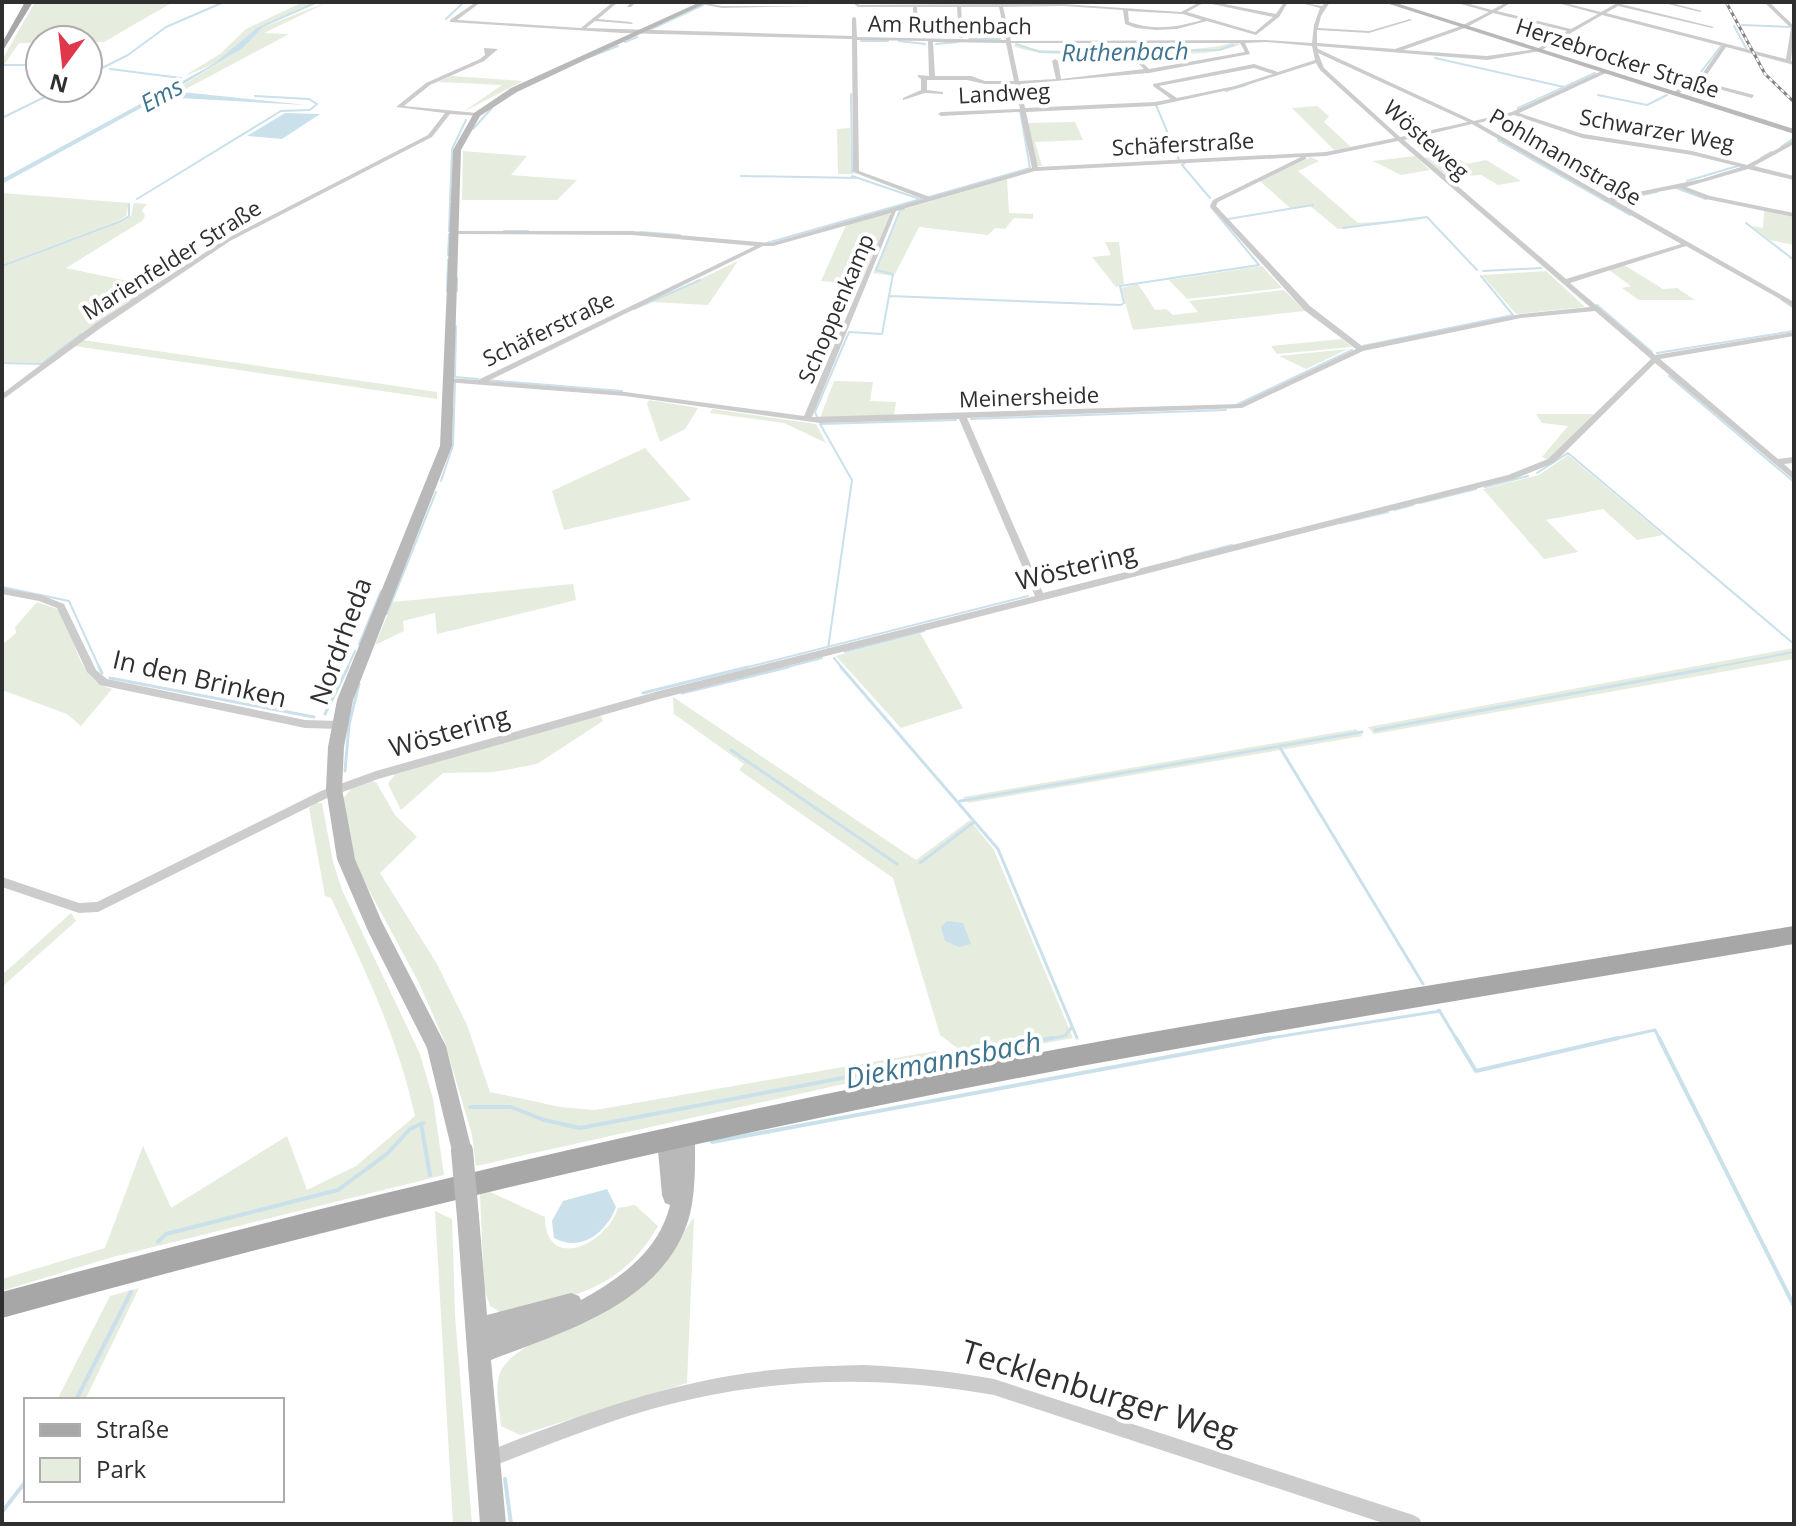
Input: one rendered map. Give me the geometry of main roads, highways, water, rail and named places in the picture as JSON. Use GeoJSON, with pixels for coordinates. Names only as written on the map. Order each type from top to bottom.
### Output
{"type":"FeatureCollection","features":[{"type":"Feature","properties":{"kind":"main road"},"geometry":{"type":"LineString","coordinates":[[2,50],[29,2]]}},
{"type":"Feature","properties":{"kind":"main road","name":"Herzebrocker Straße"},"geometry":{"type":"LineString","coordinates":[[1386,2],[1794,132]]}},
{"type":"Feature","properties":{"kind":"main road","name":"Nordrheda"},"geometry":{"type":"LineString","coordinates":[[477,1341],[462,1151],[436,1046],[350,872],[339,834],[334,789],[339,725],[354,673],[444,454],[457,150],[477,115],[525,84],[704,3]]}},
{"type":"Feature","properties":{"kind":"main road"},"geometry":{"type":"LineString","coordinates":[[2,1305],[337,1215],[676,1137],[955,1079],[1794,935]]}},
{"type":"Feature","properties":{"kind":"main road"},"geometry":{"type":"LineString","coordinates":[[493,1524],[485,1461],[477,1341],[610,1297],[645,1273],[663,1250],[676,1225],[683,1189],[676,1137]]}},
{"type":"Feature","properties":{"kind":"water","name":"Ems"},"geometry":{"type":"Polygon","coordinates":[[[320,2],[263,27],[243,48],[172,91],[306,105],[161,97],[2,184],[2,179],[212,65],[258,27],[320,2]]]}},
{"type":"Feature","properties":{"kind":"water"},"geometry":{"type":"Polygon","coordinates":[[[285,113],[320,114],[282,139],[247,136],[285,113]]]}},
{"type":"Feature","properties":{"kind":"water"},"geometry":{"type":"Polygon","coordinates":[[[947,921],[963,923],[971,944],[959,947],[945,941],[941,927],[947,921]]]}},
{"type":"Feature","properties":{"kind":"water"},"geometry":{"type":"Polygon","coordinates":[[[607,1189],[616,1207],[600,1232],[592,1238],[574,1243],[554,1238],[552,1221],[563,1201],[607,1189]]]}},
{"type":"Feature","properties":{"kind":"waterway"},"geometry":{"type":"LineString","coordinates":[[104,67],[128,55],[166,27],[224,2]]}},
{"type":"Feature","properties":{"kind":"waterway","name":"Ruthenbach"},"geometry":{"type":"LineString","coordinates":[[446,19],[464,2]]}},
{"type":"Feature","properties":{"kind":"waterway"},"geometry":{"type":"LineString","coordinates":[[649,30],[703,5]]}},
{"type":"Feature","properties":{"kind":"waterway","name":"Ruthenbach"},"geometry":{"type":"LineString","coordinates":[[1742,25],[1789,27]]}},
{"type":"Feature","properties":{"kind":"waterway","name":"Ruthenbach"},"geometry":{"type":"LineString","coordinates":[[1734,26],[1746,48]]}},
{"type":"Feature","properties":{"kind":"waterway"},"geometry":{"type":"LineString","coordinates":[[625,42],[637,37]]}},
{"type":"Feature","properties":{"kind":"waterway","name":"Ruthenbach"},"geometry":{"type":"LineString","coordinates":[[969,39],[1000,39]]}},
{"type":"Feature","properties":{"kind":"waterway","name":"Ruthenbach"},"geometry":{"type":"LineString","coordinates":[[861,41],[888,41]]}},
{"type":"Feature","properties":{"kind":"waterway","name":"Ruthenbach"},"geometry":{"type":"LineString","coordinates":[[899,41],[925,44]]}},
{"type":"Feature","properties":{"kind":"waterway","name":"Ruthenbach"},"geometry":{"type":"LineString","coordinates":[[936,44],[958,42]]}},
{"type":"Feature","properties":{"kind":"waterway","name":"Ruthenbach"},"geometry":{"type":"LineString","coordinates":[[1016,44],[1040,52],[1219,50],[1233,45]]}},
{"type":"Feature","properties":{"kind":"waterway"},"geometry":{"type":"LineString","coordinates":[[587,58],[618,46]]}},
{"type":"Feature","properties":{"kind":"waterway","name":"Ruthenbach"},"geometry":{"type":"LineString","coordinates":[[1694,81],[1721,46]]}},
{"type":"Feature","properties":{"kind":"waterway","name":"Ruthenbach"},"geometry":{"type":"LineString","coordinates":[[1435,58],[1564,87]]}},
{"type":"Feature","properties":{"kind":"waterway"},"geometry":{"type":"LineString","coordinates":[[2,65],[24,65]]}},
{"type":"Feature","properties":{"kind":"waterway","name":"Ems"},"geometry":{"type":"LineString","coordinates":[[110,69],[181,78]]}},
{"type":"Feature","properties":{"kind":"waterway"},"geometry":{"type":"LineString","coordinates":[[1518,108],[1595,73]]}},
{"type":"Feature","properties":{"kind":"waterway"},"geometry":{"type":"LineString","coordinates":[[1226,91],[1246,85]]}},
{"type":"Feature","properties":{"kind":"waterway"},"geometry":{"type":"LineString","coordinates":[[851,94],[852,173]]}},
{"type":"Feature","properties":{"kind":"waterway","name":"Ruthenbach"},"geometry":{"type":"LineString","coordinates":[[1598,95],[1647,105],[1667,95]]}},
{"type":"Feature","properties":{"kind":"waterway"},"geometry":{"type":"LineString","coordinates":[[137,199],[281,111],[310,110],[317,104],[309,99],[255,96]]}},
{"type":"Feature","properties":{"kind":"waterway"},"geometry":{"type":"LineString","coordinates":[[2,118],[30,104]]}},
{"type":"Feature","properties":{"kind":"waterway"},"geometry":{"type":"LineString","coordinates":[[1156,105],[1179,160]]}},
{"type":"Feature","properties":{"kind":"waterway"},"geometry":{"type":"LineString","coordinates":[[473,129],[492,108]]}},
{"type":"Feature","properties":{"kind":"waterway"},"geometry":{"type":"LineString","coordinates":[[929,197],[1030,168],[1020,110]]}},
{"type":"Feature","properties":{"kind":"waterway"},"geometry":{"type":"LineString","coordinates":[[452,149],[466,120]]}},
{"type":"Feature","properties":{"kind":"waterway"},"geometry":{"type":"LineString","coordinates":[[1781,147],[1794,138]]}},
{"type":"Feature","properties":{"kind":"waterway"},"geometry":{"type":"LineString","coordinates":[[1498,140],[1630,215]]}},
{"type":"Feature","properties":{"kind":"waterway"},"geometry":{"type":"LineString","coordinates":[[450,201],[452,151]]}},
{"type":"Feature","properties":{"kind":"waterway"},"geometry":{"type":"LineString","coordinates":[[1761,158],[1771,152]]}},
{"type":"Feature","properties":{"kind":"waterway"},"geometry":{"type":"LineString","coordinates":[[1185,163],[1182,165],[1210,198]]}},
{"type":"Feature","properties":{"kind":"waterway"},"geometry":{"type":"LineString","coordinates":[[1687,181],[1741,165]]}},
{"type":"Feature","properties":{"kind":"waterway"},"geometry":{"type":"LineString","coordinates":[[741,176],[858,178]]}},
{"type":"Feature","properties":{"kind":"waterway"},"geometry":{"type":"LineString","coordinates":[[852,176],[858,178]]}},
{"type":"Feature","properties":{"kind":"waterway"},"geometry":{"type":"LineString","coordinates":[[858,178],[920,199]]}},
{"type":"Feature","properties":{"kind":"waterway"},"geometry":{"type":"LineString","coordinates":[[1676,188],[1706,199]]}},
{"type":"Feature","properties":{"kind":"waterway"},"geometry":{"type":"LineString","coordinates":[[1613,201],[1657,192]]}},
{"type":"Feature","properties":{"kind":"waterway"},"geometry":{"type":"LineString","coordinates":[[767,243],[921,199]]}},
{"type":"Feature","properties":{"kind":"waterway"},"geometry":{"type":"LineString","coordinates":[[449,231],[450,203]]}},
{"type":"Feature","properties":{"kind":"waterway"},"geometry":{"type":"LineString","coordinates":[[2,266],[121,221],[129,216],[129,204]]}},
{"type":"Feature","properties":{"kind":"waterway"},"geometry":{"type":"LineString","coordinates":[[1228,219],[1313,205]]}},
{"type":"Feature","properties":{"kind":"waterway"},"geometry":{"type":"LineString","coordinates":[[889,296],[1121,305],[1124,303],[1120,286],[1259,265],[1211,207]]}},
{"type":"Feature","properties":{"kind":"waterway"},"geometry":{"type":"LineString","coordinates":[[818,419],[815,412],[849,332],[882,334],[893,274],[876,270],[900,210],[904,209]]}},
{"type":"Feature","properties":{"kind":"waterway"},"geometry":{"type":"LineString","coordinates":[[1343,228],[1427,217],[1477,270]]}},
{"type":"Feature","properties":{"kind":"waterway","name":"Ruthenbach"},"geometry":{"type":"LineString","coordinates":[[1746,223],[1794,260]]}},
{"type":"Feature","properties":{"kind":"waterway"},"geometry":{"type":"LineString","coordinates":[[504,231],[528,231]]}},
{"type":"Feature","properties":{"kind":"waterway"},"geometry":{"type":"LineString","coordinates":[[640,232],[680,235]]}},
{"type":"Feature","properties":{"kind":"waterway"},"geometry":{"type":"LineString","coordinates":[[448,255],[449,234]]}},
{"type":"Feature","properties":{"kind":"waterway"},"geometry":{"type":"LineString","coordinates":[[447,291],[448,260]]}},
{"type":"Feature","properties":{"kind":"waterway"},"geometry":{"type":"LineString","coordinates":[[1483,271],[1541,268]]}},
{"type":"Feature","properties":{"kind":"waterway"},"geometry":{"type":"LineString","coordinates":[[1363,346],[1513,315],[1481,276]]}},
{"type":"Feature","properties":{"kind":"waterway"},"geometry":{"type":"LineString","coordinates":[[457,278],[457,291]]}},
{"type":"Feature","properties":{"kind":"waterway"},"geometry":{"type":"LineString","coordinates":[[634,309],[700,280]]}},
{"type":"Feature","properties":{"kind":"waterway"},"geometry":{"type":"LineString","coordinates":[[130,301],[147,290]]}},
{"type":"Feature","properties":{"kind":"waterway"},"geometry":{"type":"LineString","coordinates":[[1782,300],[1794,308]]}},
{"type":"Feature","properties":{"kind":"waterway"},"geometry":{"type":"LineString","coordinates":[[1597,305],[1652,352]]}},
{"type":"Feature","properties":{"kind":"waterway"},"geometry":{"type":"LineString","coordinates":[[456,326],[455,377],[478,379]]}},
{"type":"Feature","properties":{"kind":"waterway"},"geometry":{"type":"LineString","coordinates":[[1657,353],[1794,331]]}},
{"type":"Feature","properties":{"kind":"waterway"},"geometry":{"type":"LineString","coordinates":[[2,363],[41,364],[81,334]]}},
{"type":"Feature","properties":{"kind":"waterway"},"geometry":{"type":"LineString","coordinates":[[1238,404],[1352,350]]}},
{"type":"Feature","properties":{"kind":"waterway"},"geometry":{"type":"LineString","coordinates":[[1669,376],[1794,482]]}},
{"type":"Feature","properties":{"kind":"waterway"},"geometry":{"type":"LineString","coordinates":[[486,380],[622,391]]}},
{"type":"Feature","properties":{"kind":"waterway"},"geometry":{"type":"LineString","coordinates":[[441,481],[453,445],[455,383]]}},
{"type":"Feature","properties":{"kind":"waterway"},"geometry":{"type":"LineString","coordinates":[[971,419],[1226,410]]}},
{"type":"Feature","properties":{"kind":"waterway","name":"Diekmannsbach"},"geometry":{"type":"LineString","coordinates":[[828,647],[852,480],[820,424],[956,420]]}},
{"type":"Feature","properties":{"kind":"waterway"},"geometry":{"type":"LineString","coordinates":[[1537,473],[1568,453],[1794,644]]}},
{"type":"Feature","properties":{"kind":"waterway"},"geometry":{"type":"LineString","coordinates":[[1485,487],[1528,476]]}},
{"type":"Feature","properties":{"kind":"waterway"},"geometry":{"type":"LineString","coordinates":[[1420,503],[1476,489]]}},
{"type":"Feature","properties":{"kind":"waterway"},"geometry":{"type":"LineString","coordinates":[[387,614],[436,492]]}},
{"type":"Feature","properties":{"kind":"waterway"},"geometry":{"type":"LineString","coordinates":[[1394,510],[1413,505]]}},
{"type":"Feature","properties":{"kind":"waterway"},"geometry":{"type":"LineString","coordinates":[[1341,523],[1388,512]]}},
{"type":"Feature","properties":{"kind":"waterway"},"geometry":{"type":"LineString","coordinates":[[1182,558],[1232,545]]}},
{"type":"Feature","properties":{"kind":"waterway"},"geometry":{"type":"LineString","coordinates":[[2,587],[69,601],[100,669]]}},
{"type":"Feature","properties":{"kind":"waterway"},"geometry":{"type":"LineString","coordinates":[[359,644],[381,591]]}},
{"type":"Feature","properties":{"kind":"waterway"},"geometry":{"type":"LineString","coordinates":[[828,647],[1028,596]]}},
{"type":"Feature","properties":{"kind":"waterway"},"geometry":{"type":"LineString","coordinates":[[845,652],[924,631]]}},
{"type":"Feature","properties":{"kind":"waterway"},"geometry":{"type":"LineString","coordinates":[[743,668],[828,647]]}},
{"type":"Feature","properties":{"kind":"waterway"},"geometry":{"type":"LineString","coordinates":[[347,669],[355,651]]}},
{"type":"Feature","properties":{"kind":"waterway"},"geometry":{"type":"LineString","coordinates":[[1705,669],[1794,652]]}},
{"type":"Feature","properties":{"kind":"waterway"},"geometry":{"type":"LineString","coordinates":[[782,668],[822,658]]}},
{"type":"Feature","properties":{"kind":"waterway","name":"Diekmannsbach"},"geometry":{"type":"LineString","coordinates":[[834,658],[843,669]]}},
{"type":"Feature","properties":{"kind":"waterway"},"geometry":{"type":"LineString","coordinates":[[325,714],[348,667]]}},
{"type":"Feature","properties":{"kind":"waterway"},"geometry":{"type":"LineString","coordinates":[[743,668],[748,667]]}},
{"type":"Feature","properties":{"kind":"waterway"},"geometry":{"type":"LineString","coordinates":[[782,668],[788,667]]}},
{"type":"Feature","properties":{"kind":"waterway","name":"Diekmannsbach"},"geometry":{"type":"LineString","coordinates":[[841,667],[998,849],[1077,1038]]}},
{"type":"Feature","properties":{"kind":"waterway"},"geometry":{"type":"LineString","coordinates":[[1375,730],[1716,667]]}},
{"type":"Feature","properties":{"kind":"waterway"},"geometry":{"type":"LineString","coordinates":[[643,693],[743,668]]}},
{"type":"Feature","properties":{"kind":"waterway"},"geometry":{"type":"LineString","coordinates":[[682,693],[782,668]]}},
{"type":"Feature","properties":{"kind":"waterway"},"geometry":{"type":"LineString","coordinates":[[100,669],[102,673]]}},
{"type":"Feature","properties":{"kind":"waterway"},"geometry":{"type":"LineString","coordinates":[[110,678],[314,717]]}},
{"type":"Feature","properties":{"kind":"waterway"},"geometry":{"type":"LineString","coordinates":[[345,771],[349,725],[359,684]]}},
{"type":"Feature","properties":{"kind":"waterway"},"geometry":{"type":"LineString","coordinates":[[1279,746],[1362,732]]}},
{"type":"Feature","properties":{"kind":"waterway"},"geometry":{"type":"LineString","coordinates":[[960,801],[1279,746]]}},
{"type":"Feature","properties":{"kind":"waterway"},"geometry":{"type":"LineString","coordinates":[[1279,746],[1423,984]]}},
{"type":"Feature","properties":{"kind":"waterway"},"geometry":{"type":"LineString","coordinates":[[731,750],[897,864]]}},
{"type":"Feature","properties":{"kind":"waterway"},"geometry":{"type":"LineString","coordinates":[[920,863],[974,822]]}},
{"type":"Feature","properties":{"kind":"waterway"},"geometry":{"type":"LineString","coordinates":[[1257,1040],[1440,1011]]}},
{"type":"Feature","properties":{"kind":"waterway"},"geometry":{"type":"LineString","coordinates":[[1440,1011],[1457,1040]]}},
{"type":"Feature","properties":{"kind":"waterway","name":"Diekmannsbach"},"geometry":{"type":"LineString","coordinates":[[1045,1039],[1065,1036],[1072,1027]]}},
{"type":"Feature","properties":{"kind":"waterway"},"geometry":{"type":"LineString","coordinates":[[1615,1039],[1655,1030],[1659,1038]]}},
{"type":"Feature","properties":{"kind":"waterway","name":"Diekmannsbach"},"geometry":{"type":"LineString","coordinates":[[1045,1039],[1052,1038]]}},
{"type":"Feature","properties":{"kind":"waterway"},"geometry":{"type":"LineString","coordinates":[[712,1142],[1270,1038]]}},
{"type":"Feature","properties":{"kind":"waterway"},"geometry":{"type":"LineString","coordinates":[[1456,1038],[1476,1071],[1615,1039]]}},
{"type":"Feature","properties":{"kind":"waterway"},"geometry":{"type":"LineString","coordinates":[[1659,1038],[1794,1306]]}},
{"type":"Feature","properties":{"kind":"waterway","name":"Diekmannsbach"},"geometry":{"type":"LineString","coordinates":[[470,1107],[511,1107],[544,1120],[580,1128],[1045,1039]]}},
{"type":"Feature","properties":{"kind":"waterway","name":"Diekmannsbach"},"geometry":{"type":"LineString","coordinates":[[1041,1040],[1045,1039]]}},
{"type":"Feature","properties":{"kind":"waterway"},"geometry":{"type":"LineString","coordinates":[[1609,1040],[1615,1039]]}},
{"type":"Feature","properties":{"kind":"waterway","name":"Diekmannsbach"},"geometry":{"type":"LineString","coordinates":[[158,1242],[166,1234],[338,1190],[388,1153],[410,1129],[423,1123]]}},
{"type":"Feature","properties":{"kind":"waterway"},"geometry":{"type":"LineString","coordinates":[[421,1124],[430,1175]]}},
{"type":"Feature","properties":{"kind":"waterway","name":"Diekmannsbach"},"geometry":{"type":"LineString","coordinates":[[77,1398],[131,1292]]}},
{"type":"Feature","properties":{"kind":"waterway"},"geometry":{"type":"LineString","coordinates":[[505,1479],[511,1524]]}},
{"type":"Feature","properties":{"kind":"waterway","name":"Diekmannsbach"},"geometry":{"type":"LineString","coordinates":[[2,1512],[24,1484]]}},
{"type":"Feature","properties":{"kind":"railway"},"geometry":{"type":"LineString","coordinates":[[1726,2],[1765,74],[1794,102]]}}]}
